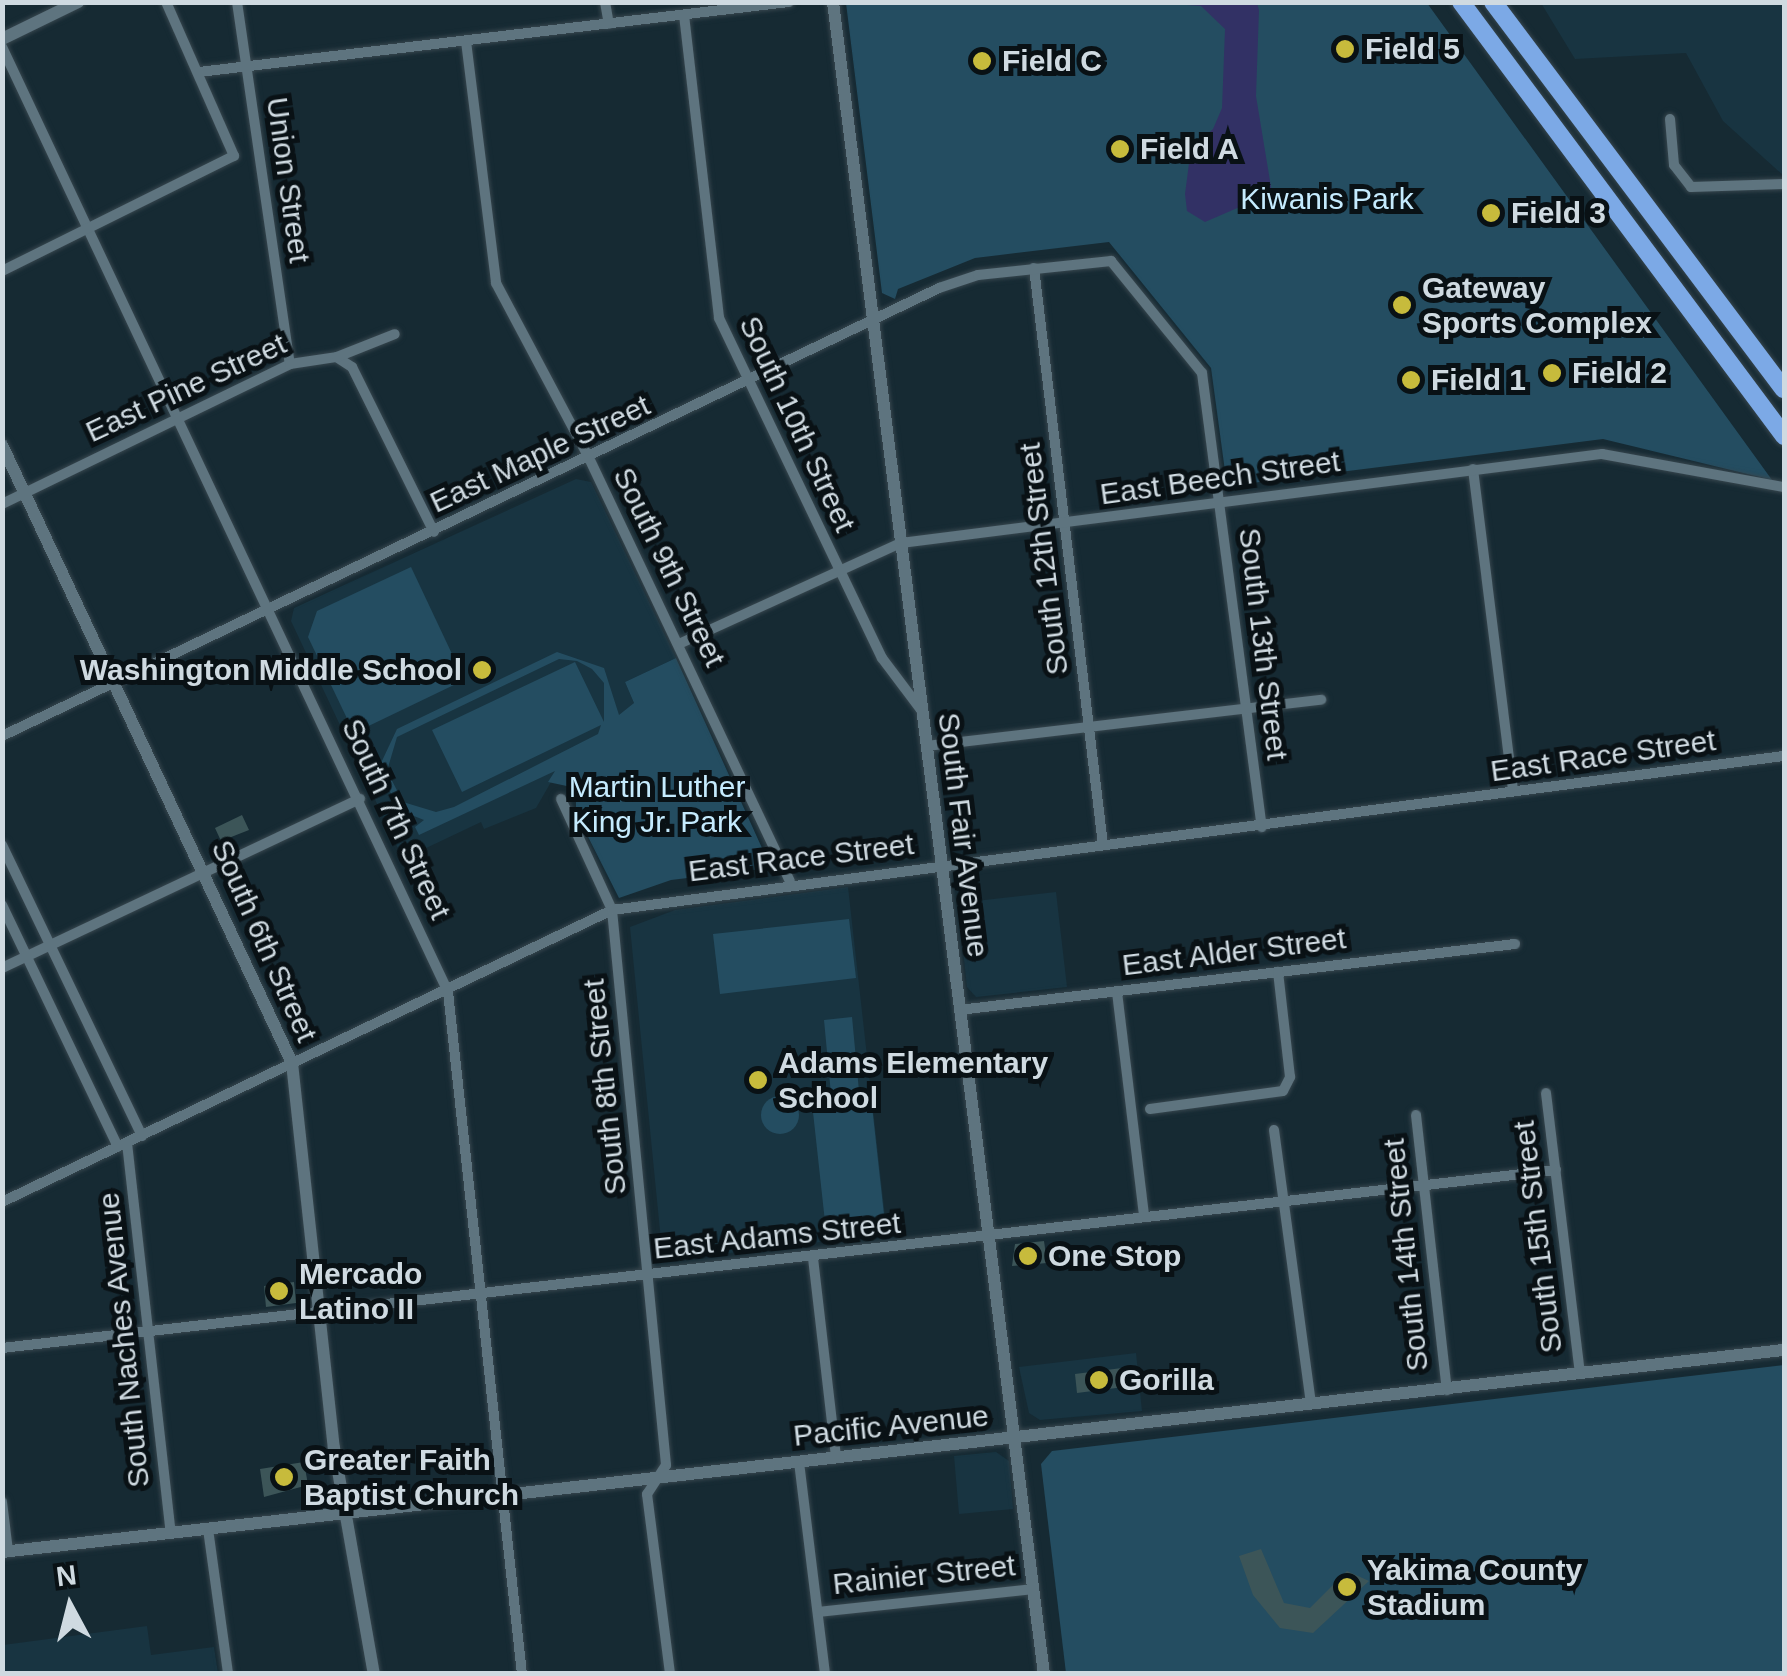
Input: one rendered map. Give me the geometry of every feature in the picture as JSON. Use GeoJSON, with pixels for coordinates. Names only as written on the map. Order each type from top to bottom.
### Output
{"type":"FeatureCollection","features":[{"type":"Feature","properties":{"kind":"highway"},"geometry":{"type":"LineString","coordinates":[[1450,2],[1577,158]]}},
{"type":"Feature","properties":{"kind":"highway"},"geometry":{"type":"LineString","coordinates":[[1462,2],[1784,436]]}},
{"type":"Feature","properties":{"kind":"highway"},"geometry":{"type":"LineString","coordinates":[[1493,2],[1784,388]]}},
{"type":"Feature","properties":{"kind":"street"},"geometry":{"type":"LineString","coordinates":[[2,39],[78,2]]}},
{"type":"Feature","properties":{"kind":"street"},"geometry":{"type":"LineString","coordinates":[[2,271],[234,156],[166,2]]}},
{"type":"Feature","properties":{"kind":"street","name":"Union Street"},"geometry":{"type":"LineString","coordinates":[[237,2],[290,364]]}},
{"type":"Feature","properties":{"kind":"street"},"geometry":{"type":"LineString","coordinates":[[606,2],[608,24]]}},
{"type":"Feature","properties":{"kind":"street"},"geometry":{"type":"LineString","coordinates":[[199,72],[789,2]]}},
{"type":"Feature","properties":{"kind":"street","name":"South Fair Avenue"},"geometry":{"type":"LineString","coordinates":[[833,2],[987,1234],[1018,1437],[1044,1674]]}},
{"type":"Feature","properties":{"kind":"street","name":"South 10th Street"},"geometry":{"type":"LineString","coordinates":[[684,15],[719,318],[882,658],[922,712]]}},
{"type":"Feature","properties":{"kind":"street","name":"South 9th Street"},"geometry":{"type":"LineString","coordinates":[[466,41],[496,283],[589,458],[790,880]]}},
{"type":"Feature","properties":{"kind":"street","name":"South 7th Street"},"geometry":{"type":"LineString","coordinates":[[2,47],[272,610],[448,992],[482,1295],[498,1496],[522,1674]]}},
{"type":"Feature","properties":{"kind":"street"},"geometry":{"type":"LineString","coordinates":[[1670,119],[1674,165],[1698,190],[1784,184]]}},
{"type":"Feature","properties":{"kind":"street","name":"East Maple Street"},"geometry":{"type":"LineString","coordinates":[[2,736],[939,288],[1034,268],[1112,260]]}},
{"type":"Feature","properties":{"kind":"street","name":"South 13th Street"},"geometry":{"type":"LineString","coordinates":[[1112,260],[1202,373],[1262,827]]}},
{"type":"Feature","properties":{"kind":"street","name":"South 12th Street"},"geometry":{"type":"LineString","coordinates":[[1034,268],[1103,845]]}},
{"type":"Feature","properties":{"kind":"street","name":"East Pine Street"},"geometry":{"type":"LineString","coordinates":[[2,504],[290,364],[337,358],[395,334]]}},
{"type":"Feature","properties":{"kind":"street"},"geometry":{"type":"LineString","coordinates":[[337,358],[352,367],[434,532]]}},
{"type":"Feature","properties":{"kind":"street","name":"South 6th Street"},"geometry":{"type":"LineString","coordinates":[[2,446],[116,680],[292,1063],[346,1513],[374,1674]]}},
{"type":"Feature","properties":{"kind":"street","name":"East Beech Street"},"geometry":{"type":"LineString","coordinates":[[679,644],[901,543],[1621,453],[1742,485],[1784,487]]}},
{"type":"Feature","properties":{"kind":"street"},"geometry":{"type":"LineString","coordinates":[[1473,469],[1513,788]]}},
{"type":"Feature","properties":{"kind":"street"},"geometry":{"type":"LineString","coordinates":[[927,746],[1321,700]]}},
{"type":"Feature","properties":{"kind":"street","name":"East Race Street"},"geometry":{"type":"LineString","coordinates":[[2,1202],[448,992],[612,910],[790,880],[1262,827],[1513,788],[1784,756]]}},
{"type":"Feature","properties":{"kind":"street","name":"South 8th Street"},"geometry":{"type":"LineString","coordinates":[[561,799],[612,910],[666,1464],[648,1494],[670,1674]]}},
{"type":"Feature","properties":{"kind":"street"},"geometry":{"type":"LineString","coordinates":[[2,968],[360,800]]}},
{"type":"Feature","properties":{"kind":"street"},"geometry":{"type":"LineString","coordinates":[[2,845],[142,1136]]}},
{"type":"Feature","properties":{"kind":"street","name":"South Naches Avenue"},"geometry":{"type":"LineString","coordinates":[[2,904],[122,1145],[149,1333],[171,1533]]}},
{"type":"Feature","properties":{"kind":"street","name":"East Alder Street"},"geometry":{"type":"LineString","coordinates":[[960,1010],[1515,944]]}},
{"type":"Feature","properties":{"kind":"street"},"geometry":{"type":"LineString","coordinates":[[1150,1109],[1283,1091],[1290,1077],[1278,972]]}},
{"type":"Feature","properties":{"kind":"street"},"geometry":{"type":"LineString","coordinates":[[1116,992],[1144,1215]]}},
{"type":"Feature","properties":{"kind":"street","name":"South 15th Street"},"geometry":{"type":"LineString","coordinates":[[1546,1093],[1580,1374]]}},
{"type":"Feature","properties":{"kind":"street","name":"South 14th Street"},"geometry":{"type":"LineString","coordinates":[[1416,1115],[1420,1188],[1447,1390]]}},
{"type":"Feature","properties":{"kind":"street"},"geometry":{"type":"LineString","coordinates":[[1274,1130],[1311,1404]]}},
{"type":"Feature","properties":{"kind":"street","name":"East Adams Street"},"geometry":{"type":"LineString","coordinates":[[2,1348],[1556,1170]]}},
{"type":"Feature","properties":{"kind":"street"},"geometry":{"type":"LineString","coordinates":[[813,1258],[836,1458]]}},
{"type":"Feature","properties":{"kind":"street","name":"Pacific Avenue"},"geometry":{"type":"LineString","coordinates":[[5,1551],[1784,1350]]}},
{"type":"Feature","properties":{"kind":"street"},"geometry":{"type":"LineString","coordinates":[[799,1462],[825,1674]]}},
{"type":"Feature","properties":{"kind":"street"},"geometry":{"type":"LineString","coordinates":[[2,1502],[5,1551]]}},
{"type":"Feature","properties":{"kind":"street"},"geometry":{"type":"LineString","coordinates":[[208,1528],[228,1674]]}},
{"type":"Feature","properties":{"kind":"street","name":"Rainier Street"},"geometry":{"type":"LineString","coordinates":[[818,1612],[1034,1589]]}},
{"type":"Feature","properties":{"kind":"shaded area"},"geometry":{"type":"Polygon","coordinates":[[[1157,3],[1257,3],[1259,10],[1256,96],[1272,193],[1205,222],[1187,211],[1185,194],[1191,148],[1213,129],[1222,108],[1225,29],[1201,6],[1157,3]]]}},
{"type":"Feature","properties":{"kind":"shaded area"},"geometry":{"type":"Polygon","coordinates":[[[1541,3],[1784,3],[1784,176],[1723,121],[1686,53],[1575,59],[1541,3]]]}},
{"type":"Feature","properties":{"kind":"shaded area","name":"Washington Middle School"},"geometry":{"type":"Polygon","coordinates":[[[576,479],[591,482],[676,658],[625,682],[634,703],[612,732],[558,770],[536,808],[484,829],[481,822],[403,859],[291,621],[294,608],[576,479]]]}},
{"type":"Feature","properties":{"kind":"shaded area","name":"Adams Elementary School"},"geometry":{"type":"Polygon","coordinates":[[[848,887],[887,1234],[663,1261],[630,927],[675,910],[848,887]]]}},
{"type":"Feature","properties":{"kind":"shaded area"},"geometry":{"type":"Polygon","coordinates":[[[1056,892],[1067,987],[976,997],[967,987],[958,903],[1056,892]]]}},
{"type":"Feature","properties":{"kind":"shaded area"},"geometry":{"type":"Polygon","coordinates":[[[1136,1353],[1142,1411],[1040,1420],[1029,1413],[1019,1367],[1136,1353]]]}},
{"type":"Feature","properties":{"kind":"shaded area"},"geometry":{"type":"Polygon","coordinates":[[[996,1452],[1009,1461],[1013,1509],[959,1514],[954,1456],[996,1452]]]}},
{"type":"Feature","properties":{"kind":"shaded area"},"geometry":{"type":"Polygon","coordinates":[[[147,1626],[151,1655],[214,1647],[218,1673],[3,1673],[3,1645],[147,1626]]]}},
{"type":"Feature","properties":{"kind":"green space","name":"Kiwanis Park"},"geometry":{"type":"Polygon","coordinates":[[[846,3],[1427,3],[1772,480],[1603,439],[1227,486],[1211,368],[1109,242],[975,258],[898,289],[895,299],[882,293],[846,3]]]}},
{"type":"Feature","properties":{"kind":"green space"},"geometry":{"type":"Polygon","coordinates":[[[411,567],[461,673],[458,683],[354,733],[308,637],[317,611],[411,567]]]}},
{"type":"Feature","properties":{"kind":"green space","name":"Martin Luther King Jr. Park"},"geometry":{"type":"Polygon","coordinates":[[[557,652],[604,668],[619,715],[634,703],[625,682],[676,658],[771,868],[671,880],[619,898],[576,813],[576,788],[548,782],[555,771],[419,835],[415,827],[424,820],[404,812],[383,782],[381,763],[397,729],[557,652]],[[559,659],[397,737],[387,771],[403,802],[436,812],[454,807],[598,734],[601,725],[462,792],[432,730],[575,662],[604,722],[604,683],[592,669],[577,661],[559,659]]]}},
{"type":"Feature","properties":{"kind":"green space"},"geometry":{"type":"Polygon","coordinates":[[[849,919],[856,978],[720,994],[713,934],[849,919]]]}},
{"type":"Feature","properties":{"kind":"green space"},"geometry":{"type":"Polygon","coordinates":[[[852,1017],[859,1091],[831,1094],[824,1020],[852,1017]]]}},
{"type":"Feature","properties":{"kind":"green space"},"geometry":{"type":"Polygon","coordinates":[[[780,1096],[793,1102],[799,1115],[793,1128],[780,1134],[767,1128],[761,1115],[767,1102],[780,1096]]]}},
{"type":"Feature","properties":{"kind":"green space"},"geometry":{"type":"Polygon","coordinates":[[[872,1106],[885,1224],[826,1231],[813,1112],[872,1106]]]}},
{"type":"Feature","properties":{"kind":"green space"},"geometry":{"type":"Polygon","coordinates":[[[1784,1365],[1784,1673],[1066,1673],[1041,1464],[1052,1451],[1784,1365]]]}},
{"type":"Feature","properties":{"kind":"building"},"geometry":{"type":"Polygon","coordinates":[[[242,815],[249,830],[221,841],[215,828],[242,815]]]}},
{"type":"Feature","properties":{"kind":"building","name":"One Stop"},"geometry":{"type":"Polygon","coordinates":[[[1044,1241],[1047,1263],[1012,1266],[1015,1244],[1044,1241]]]}},
{"type":"Feature","properties":{"kind":"building","name":"Mercado Latino II"},"geometry":{"type":"Polygon","coordinates":[[[294,1282],[296,1303],[266,1307],[264,1286],[294,1282]]]}},
{"type":"Feature","properties":{"kind":"building","name":"Gorilla"},"geometry":{"type":"Polygon","coordinates":[[[1122,1368],[1124,1387],[1077,1393],[1075,1374],[1122,1368]]]}},
{"type":"Feature","properties":{"kind":"building","name":"Greater Faith Baptist Church"},"geometry":{"type":"Polygon","coordinates":[[[304,1462],[308,1485],[264,1497],[260,1469],[304,1462]]]}},
{"type":"Feature","properties":{"kind":"building","name":"Yakima County Stadium"},"geometry":{"type":"Polygon","coordinates":[[[1261,1549],[1284,1603],[1310,1608],[1347,1571],[1369,1581],[1313,1633],[1280,1628],[1253,1595],[1239,1556],[1261,1549]]]}},
{"type":"Feature","properties":{"kind":"place","name":"Field 5"},"geometry":{"type":"Point","coordinates":[1345,49]}},
{"type":"Feature","properties":{"kind":"place","name":"Field C"},"geometry":{"type":"Point","coordinates":[982,61]}},
{"type":"Feature","properties":{"kind":"place","name":"Field A"},"geometry":{"type":"Point","coordinates":[1120,149]}},
{"type":"Feature","properties":{"kind":"place","name":"Field 3"},"geometry":{"type":"Point","coordinates":[1491,213]}},
{"type":"Feature","properties":{"kind":"place","name":"Gateway Sports Complex"},"geometry":{"type":"Point","coordinates":[1402,305]}},
{"type":"Feature","properties":{"kind":"place","name":"Field 2"},"geometry":{"type":"Point","coordinates":[1552,373]}},
{"type":"Feature","properties":{"kind":"place","name":"Field 1"},"geometry":{"type":"Point","coordinates":[1411,380]}},
{"type":"Feature","properties":{"kind":"place","name":"Washington Middle School"},"geometry":{"type":"Point","coordinates":[482,670]}},
{"type":"Feature","properties":{"kind":"place","name":"Adams Elementary School"},"geometry":{"type":"Point","coordinates":[758,1080]}},
{"type":"Feature","properties":{"kind":"place","name":"One Stop"},"geometry":{"type":"Point","coordinates":[1028,1256]}},
{"type":"Feature","properties":{"kind":"place","name":"Mercado Latino II"},"geometry":{"type":"Point","coordinates":[279,1291]}},
{"type":"Feature","properties":{"kind":"place","name":"Gorilla"},"geometry":{"type":"Point","coordinates":[1099,1380]}},
{"type":"Feature","properties":{"kind":"place","name":"Greater Faith Baptist Church"},"geometry":{"type":"Point","coordinates":[284,1477]}},
{"type":"Feature","properties":{"kind":"place","name":"Yakima County Stadium"},"geometry":{"type":"Point","coordinates":[1347,1587]}}]}
